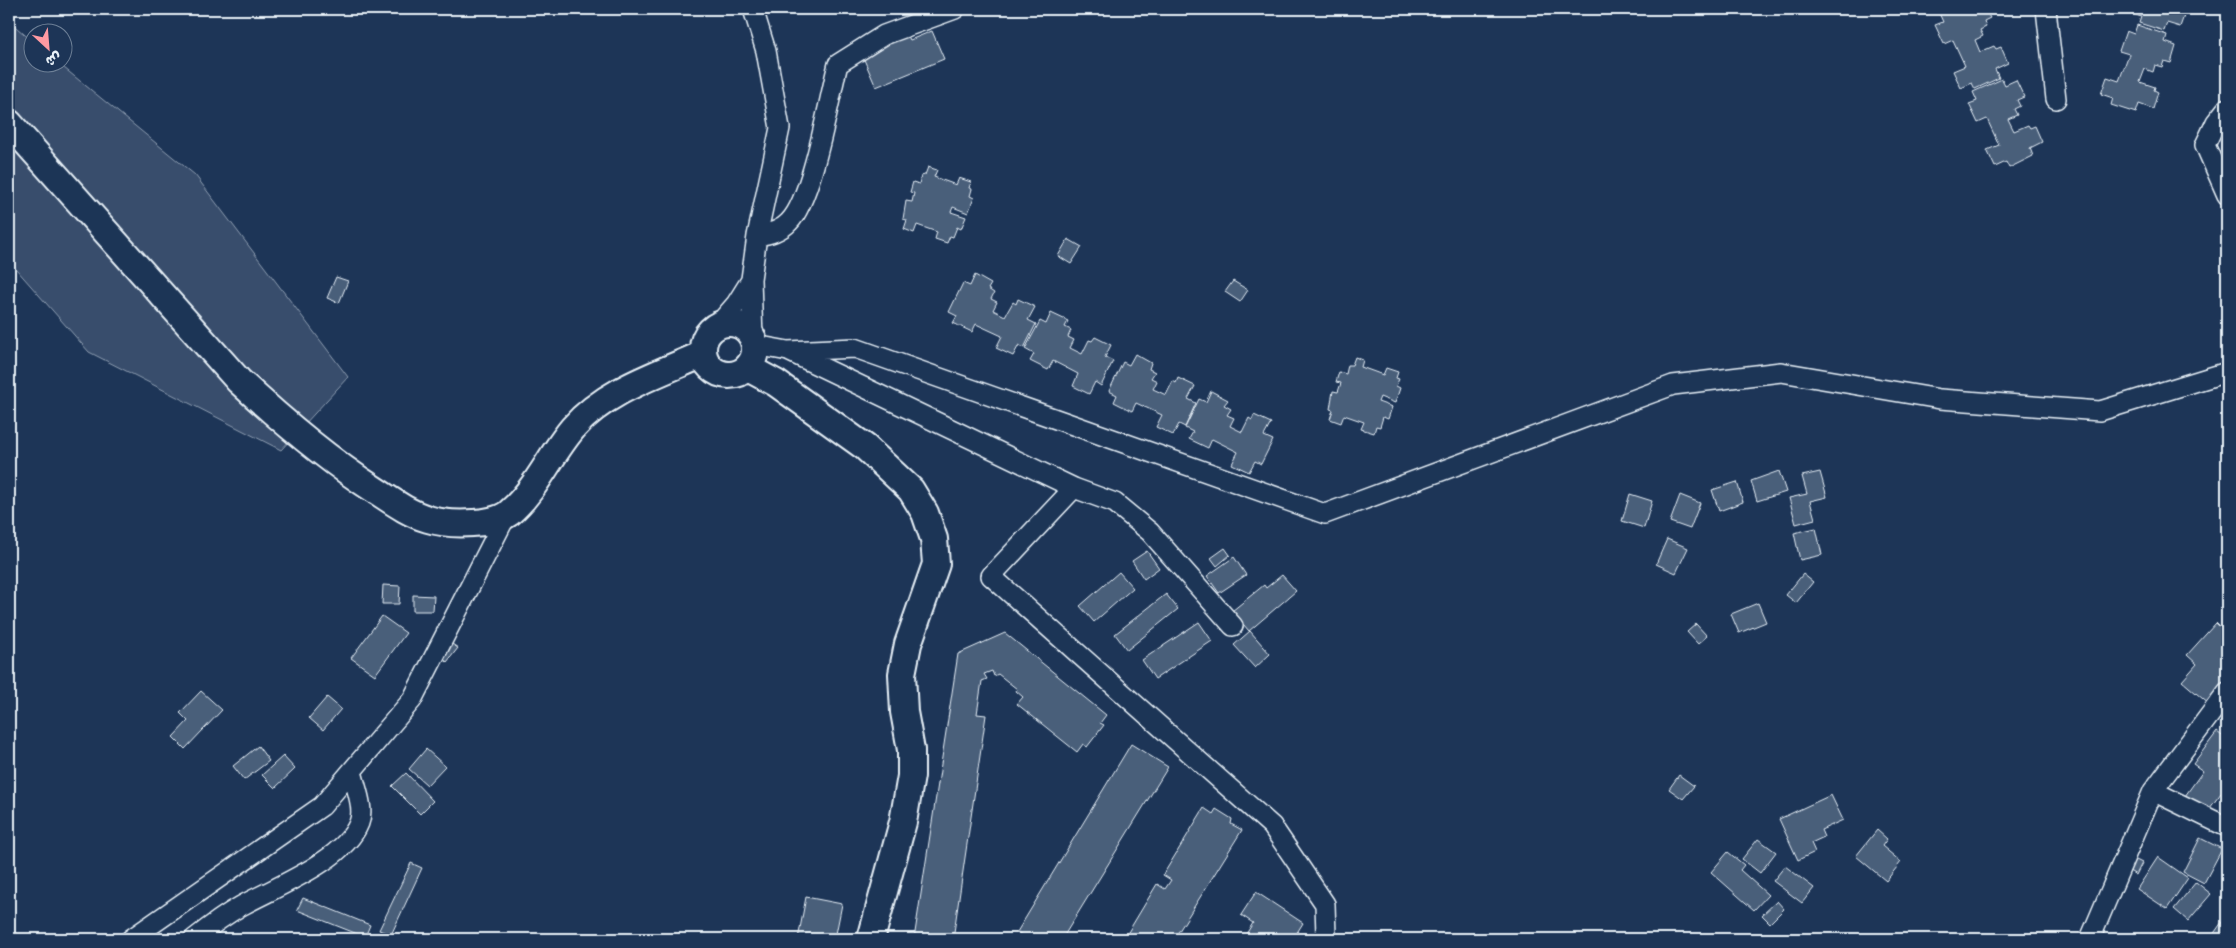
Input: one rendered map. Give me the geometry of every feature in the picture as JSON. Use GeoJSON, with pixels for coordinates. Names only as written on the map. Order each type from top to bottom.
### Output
{"type":"FeatureCollection","features":[{"type":"Feature","properties":{"kind":"main road"},"geometry":{"type":"LineString","coordinates":[[9,123],[239,381],[306,442],[349,474],[410,512],[429,520],[462,524],[484,522],[507,514],[524,498],[559,447],[589,412],[623,390],[703,354]]}},
{"type":"Feature","properties":{"kind":"main road"},"geometry":{"type":"LineString","coordinates":[[752,351],[733,375],[725,375],[711,368],[703,354],[706,338],[717,326],[726,324],[742,326],[752,351],[776,383],[865,446],[911,490],[925,513],[934,540],[936,564],[908,644],[902,674],[904,712],[911,750],[911,776],[903,822],[871,939]]}},
{"type":"Feature","properties":{"kind":"street"},"geometry":{"type":"LineString","coordinates":[[753,9],[766,51],[780,128],[751,279],[752,351],[855,348],[1325,514],[1674,385],[1781,372],[1940,399],[2100,411],[2227,372]]}},
{"type":"Feature","properties":{"kind":"street"},"geometry":{"type":"LineString","coordinates":[[758,236],[778,230],[789,223],[797,212],[812,172],[838,64],[884,35],[955,9]]}},
{"type":"Feature","properties":{"kind":"street"},"geometry":{"type":"LineString","coordinates":[[2046,9],[2056,99]]}},
{"type":"Feature","properties":{"kind":"street"},"geometry":{"type":"LineString","coordinates":[[2227,108],[2216,122],[2206,146],[2227,195]]}},
{"type":"Feature","properties":{"kind":"street"},"geometry":{"type":"LineString","coordinates":[[717,326],[736,304],[751,279]]}},
{"type":"Feature","properties":{"kind":"street"},"geometry":{"type":"LineString","coordinates":[[788,351],[1074,488],[1115,503],[1150,532],[1233,626]]}},
{"type":"Feature","properties":{"kind":"street"},"geometry":{"type":"LineString","coordinates":[[1074,488],[991,576],[1272,826],[1325,904],[1326,935],[1323,939]]}},
{"type":"Feature","properties":{"kind":"street"},"geometry":{"type":"LineString","coordinates":[[131,939],[322,806],[412,700],[507,514]]}},
{"type":"Feature","properties":{"kind":"street"},"geometry":{"type":"LineString","coordinates":[[2090,939],[2153,791],[2227,692]]}},
{"type":"Feature","properties":{"kind":"street"},"geometry":{"type":"LineString","coordinates":[[194,939],[240,907],[320,864],[349,840],[359,823],[361,810],[352,771]]}},
{"type":"Feature","properties":{"kind":"street"},"geometry":{"type":"LineString","coordinates":[[2153,791],[2227,827]]}},
{"type":"Feature","properties":{"kind":"shaded area"},"geometry":{"type":"Polygon","coordinates":[[[9,21],[22,32],[22,72],[69,72],[195,175],[348,377],[281,450],[89,352],[9,261],[9,21]]]}},
{"type":"Feature","properties":{"kind":"building"},"geometry":{"type":"Polygon","coordinates":[[[1949,9],[1985,9],[1990,18],[1984,21],[1986,27],[1980,30],[1983,36],[1975,40],[1980,52],[1994,46],[1996,49],[2001,47],[2008,63],[1995,69],[1999,78],[1975,89],[1972,83],[1961,88],[1953,71],[1965,66],[1953,40],[1944,44],[1935,25],[1943,22],[1939,13],[1949,9]]]}},
{"type":"Feature","properties":{"kind":"building"},"geometry":{"type":"Polygon","coordinates":[[[2130,9],[2186,10],[2180,27],[2167,23],[2164,31],[2139,23],[2141,17],[2129,12],[2130,9]]]}},
{"type":"Feature","properties":{"kind":"building"},"geometry":{"type":"Polygon","coordinates":[[[2137,25],[2167,35],[2165,42],[2176,46],[2171,63],[2164,61],[2162,67],[2155,65],[2153,72],[2145,69],[2140,82],[2155,87],[2154,90],[2158,92],[2153,109],[2139,104],[2136,113],[2111,105],[2113,98],[2101,94],[2107,77],[2119,81],[2129,54],[2119,51],[2126,31],[2134,34],[2137,25]]]}},
{"type":"Feature","properties":{"kind":"building"},"geometry":{"type":"Polygon","coordinates":[[[932,31],[944,59],[876,87],[862,55],[908,36],[910,40],[932,31]]]}},
{"type":"Feature","properties":{"kind":"building"},"geometry":{"type":"Polygon","coordinates":[[[2002,79],[2005,85],[2016,80],[2024,97],[2017,100],[2020,106],[2014,109],[2017,115],[2008,119],[2014,131],[2028,125],[2030,128],[2035,126],[2042,142],[2030,148],[2033,156],[2009,168],[2006,162],[1995,167],[1987,150],[1999,145],[1987,119],[1978,123],[1969,104],[1977,101],[1973,92],[2002,79]]]}},
{"type":"Feature","properties":{"kind":"building"},"geometry":{"type":"Polygon","coordinates":[[[928,167],[937,170],[934,177],[956,185],[959,178],[971,182],[969,188],[972,189],[970,196],[974,198],[968,213],[953,207],[951,212],[966,217],[961,229],[957,227],[953,237],[950,236],[947,243],[935,239],[937,232],[917,225],[914,233],[904,229],[907,220],[903,219],[906,201],[912,202],[914,193],[910,192],[913,182],[919,184],[921,176],[925,175],[928,167]]]}},
{"type":"Feature","properties":{"kind":"building"},"geometry":{"type":"Polygon","coordinates":[[[1068,239],[1082,247],[1071,264],[1058,256],[1068,239]]]}},
{"type":"Feature","properties":{"kind":"building"},"geometry":{"type":"Polygon","coordinates":[[[975,275],[991,284],[988,289],[994,293],[991,299],[997,302],[993,310],[1005,316],[1013,302],[1016,304],[1018,299],[1035,307],[1028,320],[1036,324],[1024,348],[1019,345],[1013,356],[996,348],[1002,336],[976,324],[972,332],[953,323],[957,316],[949,312],[963,283],[970,286],[975,275]]]}},
{"type":"Feature","properties":{"kind":"building"},"geometry":{"type":"Polygon","coordinates":[[[336,277],[348,281],[339,303],[327,298],[336,277]]]}},
{"type":"Feature","properties":{"kind":"building"},"geometry":{"type":"Polygon","coordinates":[[[1233,281],[1248,290],[1240,302],[1225,292],[1233,281]]]}},
{"type":"Feature","properties":{"kind":"building"},"geometry":{"type":"Polygon","coordinates":[[[1051,313],[1068,321],[1065,327],[1071,330],[1068,337],[1074,340],[1070,348],[1082,354],[1089,340],[1092,341],[1095,337],[1111,345],[1105,357],[1113,361],[1101,386],[1095,382],[1089,394],[1073,386],[1078,374],[1053,361],[1048,370],[1030,361],[1034,354],[1025,349],[1040,321],[1046,324],[1051,313]]]}},
{"type":"Feature","properties":{"kind":"building"},"geometry":{"type":"Polygon","coordinates":[[[1135,354],[1151,363],[1149,369],[1155,372],[1151,378],[1157,381],[1153,389],[1166,395],[1173,381],[1176,383],[1178,378],[1195,386],[1188,399],[1196,403],[1185,427],[1179,424],[1173,435],[1156,427],[1162,415],[1136,403],[1132,411],[1114,402],[1117,395],[1109,391],[1123,362],[1129,365],[1135,354]]]}},
{"type":"Feature","properties":{"kind":"building"},"geometry":{"type":"Polygon","coordinates":[[[1355,357],[1363,360],[1361,367],[1383,375],[1386,368],[1398,372],[1396,378],[1399,379],[1396,386],[1400,388],[1395,403],[1380,397],[1378,402],[1392,407],[1388,419],[1383,417],[1380,427],[1376,426],[1374,433],[1361,429],[1364,422],[1344,415],[1341,423],[1330,419],[1333,410],[1330,409],[1333,391],[1338,392],[1341,383],[1336,382],[1339,372],[1346,374],[1348,365],[1352,365],[1355,357]]]}},
{"type":"Feature","properties":{"kind":"building"},"geometry":{"type":"Polygon","coordinates":[[[1211,391],[1228,400],[1224,405],[1231,409],[1227,415],[1234,418],[1230,426],[1242,432],[1249,418],[1252,420],[1254,415],[1271,423],[1264,436],[1273,440],[1261,464],[1255,461],[1249,472],[1232,464],[1238,452],[1212,439],[1208,448],[1189,439],[1193,432],[1185,428],[1199,399],[1206,402],[1211,391]]]}},
{"type":"Feature","properties":{"kind":"building"},"geometry":{"type":"Polygon","coordinates":[[[1779,471],[1786,492],[1757,501],[1751,481],[1779,471]]]}},
{"type":"Feature","properties":{"kind":"building"},"geometry":{"type":"Polygon","coordinates":[[[1820,472],[1827,497],[1810,501],[1815,519],[1796,524],[1789,498],[1807,494],[1802,476],[1820,472]]]}},
{"type":"Feature","properties":{"kind":"building"},"geometry":{"type":"Polygon","coordinates":[[[1737,482],[1743,502],[1719,511],[1712,490],[1737,482]]]}},
{"type":"Feature","properties":{"kind":"building"},"geometry":{"type":"Polygon","coordinates":[[[1630,494],[1652,501],[1644,528],[1622,521],[1630,494]]]}},
{"type":"Feature","properties":{"kind":"building"},"geometry":{"type":"Polygon","coordinates":[[[1680,495],[1700,503],[1690,529],[1670,522],[1680,495]]]}},
{"type":"Feature","properties":{"kind":"building"},"geometry":{"type":"Polygon","coordinates":[[[1816,528],[1822,555],[1800,560],[1794,533],[1816,528]]]}},
{"type":"Feature","properties":{"kind":"building"},"geometry":{"type":"Polygon","coordinates":[[[1667,539],[1688,548],[1676,573],[1656,564],[1667,539]]]}},
{"type":"Feature","properties":{"kind":"building"},"geometry":{"type":"Polygon","coordinates":[[[1225,548],[1230,555],[1217,566],[1211,558],[1225,548]]]}},
{"type":"Feature","properties":{"kind":"building"},"geometry":{"type":"Polygon","coordinates":[[[1147,551],[1159,568],[1144,579],[1132,561],[1147,551]]]}},
{"type":"Feature","properties":{"kind":"building"},"geometry":{"type":"Polygon","coordinates":[[[1234,557],[1246,575],[1219,593],[1207,576],[1234,557]]]}},
{"type":"Feature","properties":{"kind":"building"},"geometry":{"type":"Polygon","coordinates":[[[1119,572],[1133,588],[1094,622],[1080,606],[1119,572]]]}},
{"type":"Feature","properties":{"kind":"building"},"geometry":{"type":"Polygon","coordinates":[[[1803,574],[1813,582],[1796,603],[1786,595],[1803,574]]]}},
{"type":"Feature","properties":{"kind":"building"},"geometry":{"type":"Polygon","coordinates":[[[1282,575],[1296,591],[1249,631],[1232,611],[1264,585],[1266,588],[1282,575]]]}},
{"type":"Feature","properties":{"kind":"building"},"geometry":{"type":"Polygon","coordinates":[[[383,585],[400,586],[399,604],[382,604],[383,585]]]}},
{"type":"Feature","properties":{"kind":"building"},"geometry":{"type":"Polygon","coordinates":[[[1166,594],[1178,609],[1127,650],[1115,634],[1166,594]]]}},
{"type":"Feature","properties":{"kind":"building"},"geometry":{"type":"Polygon","coordinates":[[[413,595],[434,596],[433,611],[413,611],[413,595]]]}},
{"type":"Feature","properties":{"kind":"building"},"geometry":{"type":"Polygon","coordinates":[[[1758,603],[1766,622],[1739,633],[1731,614],[1758,603]]]}},
{"type":"Feature","properties":{"kind":"building"},"geometry":{"type":"Polygon","coordinates":[[[382,616],[406,633],[375,675],[351,658],[382,616]]]}},
{"type":"Feature","properties":{"kind":"building"},"geometry":{"type":"Polygon","coordinates":[[[1199,622],[1212,641],[1155,679],[1142,660],[1199,622]]]}},
{"type":"Feature","properties":{"kind":"building"},"geometry":{"type":"Polygon","coordinates":[[[2216,623],[2227,634],[2227,685],[2210,705],[2182,681],[2197,664],[2187,655],[2216,623]]]}},
{"type":"Feature","properties":{"kind":"building"},"geometry":{"type":"Polygon","coordinates":[[[1696,624],[1707,636],[1698,644],[1687,632],[1696,624]]]}},
{"type":"Feature","properties":{"kind":"building"},"geometry":{"type":"Polygon","coordinates":[[[1250,631],[1270,654],[1255,668],[1234,645],[1250,631]]]}},
{"type":"Feature","properties":{"kind":"building"},"geometry":{"type":"Polygon","coordinates":[[[1005,633],[1106,715],[1100,723],[1104,725],[1087,747],[1083,744],[1077,752],[1017,704],[1023,697],[1016,691],[1017,689],[998,674],[994,676],[992,671],[984,674],[987,679],[982,681],[977,714],[986,715],[953,939],[914,939],[958,654],[1005,633]]]}},
{"type":"Feature","properties":{"kind":"building"},"geometry":{"type":"Polygon","coordinates":[[[452,644],[458,648],[447,662],[441,657],[452,644]]]}},
{"type":"Feature","properties":{"kind":"building"},"geometry":{"type":"Polygon","coordinates":[[[201,691],[222,710],[185,749],[173,737],[188,721],[180,713],[201,691]]]}},
{"type":"Feature","properties":{"kind":"building"},"geometry":{"type":"Polygon","coordinates":[[[327,697],[341,709],[323,730],[309,718],[327,697]]]}},
{"type":"Feature","properties":{"kind":"building"},"geometry":{"type":"Polygon","coordinates":[[[2217,732],[2225,738],[2227,735],[2227,785],[2207,812],[2185,796],[2203,771],[2193,764],[2217,732]]]}},
{"type":"Feature","properties":{"kind":"building"},"geometry":{"type":"Polygon","coordinates":[[[1131,744],[1168,767],[1062,939],[1025,939],[1026,937],[1017,932],[1131,744]]]}},
{"type":"Feature","properties":{"kind":"building"},"geometry":{"type":"Polygon","coordinates":[[[258,746],[269,761],[244,780],[233,766],[258,746]]]}},
{"type":"Feature","properties":{"kind":"building"},"geometry":{"type":"Polygon","coordinates":[[[426,749],[445,766],[427,785],[409,769],[426,749]]]}},
{"type":"Feature","properties":{"kind":"building"},"geometry":{"type":"Polygon","coordinates":[[[283,756],[295,769],[275,788],[262,775],[283,756]]]}},
{"type":"Feature","properties":{"kind":"building"},"geometry":{"type":"Polygon","coordinates":[[[406,773],[433,801],[420,814],[392,786],[406,773]]]}},
{"type":"Feature","properties":{"kind":"building"},"geometry":{"type":"Polygon","coordinates":[[[1679,775],[1694,786],[1683,799],[1669,789],[1679,775]]]}},
{"type":"Feature","properties":{"kind":"building"},"geometry":{"type":"Polygon","coordinates":[[[1831,795],[1843,820],[1821,830],[1824,837],[1811,843],[1815,852],[1798,860],[1779,819],[1831,795]]]}},
{"type":"Feature","properties":{"kind":"building"},"geometry":{"type":"Polygon","coordinates":[[[1204,808],[1213,814],[1216,809],[1232,819],[1231,824],[1242,830],[1174,939],[1124,939],[1157,884],[1165,889],[1171,880],[1163,875],[1204,808]]]}},
{"type":"Feature","properties":{"kind":"building"},"geometry":{"type":"Polygon","coordinates":[[[1877,830],[1887,839],[1882,846],[1901,862],[1886,881],[1856,856],[1877,830]]]}},
{"type":"Feature","properties":{"kind":"building"},"geometry":{"type":"Polygon","coordinates":[[[2200,838],[2222,849],[2204,883],[2183,872],[2200,838]]]}},
{"type":"Feature","properties":{"kind":"building"},"geometry":{"type":"Polygon","coordinates":[[[1758,839],[1776,852],[1760,873],[1742,859],[1758,839]]]}},
{"type":"Feature","properties":{"kind":"building"},"geometry":{"type":"Polygon","coordinates":[[[1728,852],[1744,865],[1740,870],[1768,895],[1754,910],[1711,872],[1728,852]]]}},
{"type":"Feature","properties":{"kind":"building"},"geometry":{"type":"Polygon","coordinates":[[[2158,857],[2188,878],[2167,909],[2137,889],[2158,857]]]}},
{"type":"Feature","properties":{"kind":"building"},"geometry":{"type":"Polygon","coordinates":[[[2132,858],[2142,863],[2136,875],[2126,869],[2132,858]]]}},
{"type":"Feature","properties":{"kind":"building"},"geometry":{"type":"Polygon","coordinates":[[[411,863],[422,868],[391,935],[379,930],[411,863]]]}},
{"type":"Feature","properties":{"kind":"building"},"geometry":{"type":"Polygon","coordinates":[[[1785,866],[1814,888],[1802,903],[1773,881],[1785,866]]]}},
{"type":"Feature","properties":{"kind":"building"},"geometry":{"type":"Polygon","coordinates":[[[2196,882],[2211,894],[2188,921],[2174,909],[2196,882]]]}},
{"type":"Feature","properties":{"kind":"building"},"geometry":{"type":"Polygon","coordinates":[[[1256,892],[1303,923],[1293,939],[1243,939],[1253,923],[1241,915],[1256,892]]]}},
{"type":"Feature","properties":{"kind":"building"},"geometry":{"type":"Polygon","coordinates":[[[806,897],[842,904],[835,939],[798,939],[806,897]]]}},
{"type":"Feature","properties":{"kind":"building"},"geometry":{"type":"Polygon","coordinates":[[[303,898],[370,925],[365,937],[297,910],[303,898]]]}},
{"type":"Feature","properties":{"kind":"building"},"geometry":{"type":"Polygon","coordinates":[[[1777,901],[1784,909],[1770,923],[1762,915],[1777,901]]]}},
{"type":"Feature","properties":{"kind":"building"},"geometry":{"type":"Polygon","coordinates":[[[2227,915],[2227,939],[2210,939],[2227,915]]]}},
{"type":"Feature","properties":{"kind":"building"},"geometry":{"type":"Polygon","coordinates":[[[2162,932],[2173,939],[2157,939],[2162,932]]]}}]}
